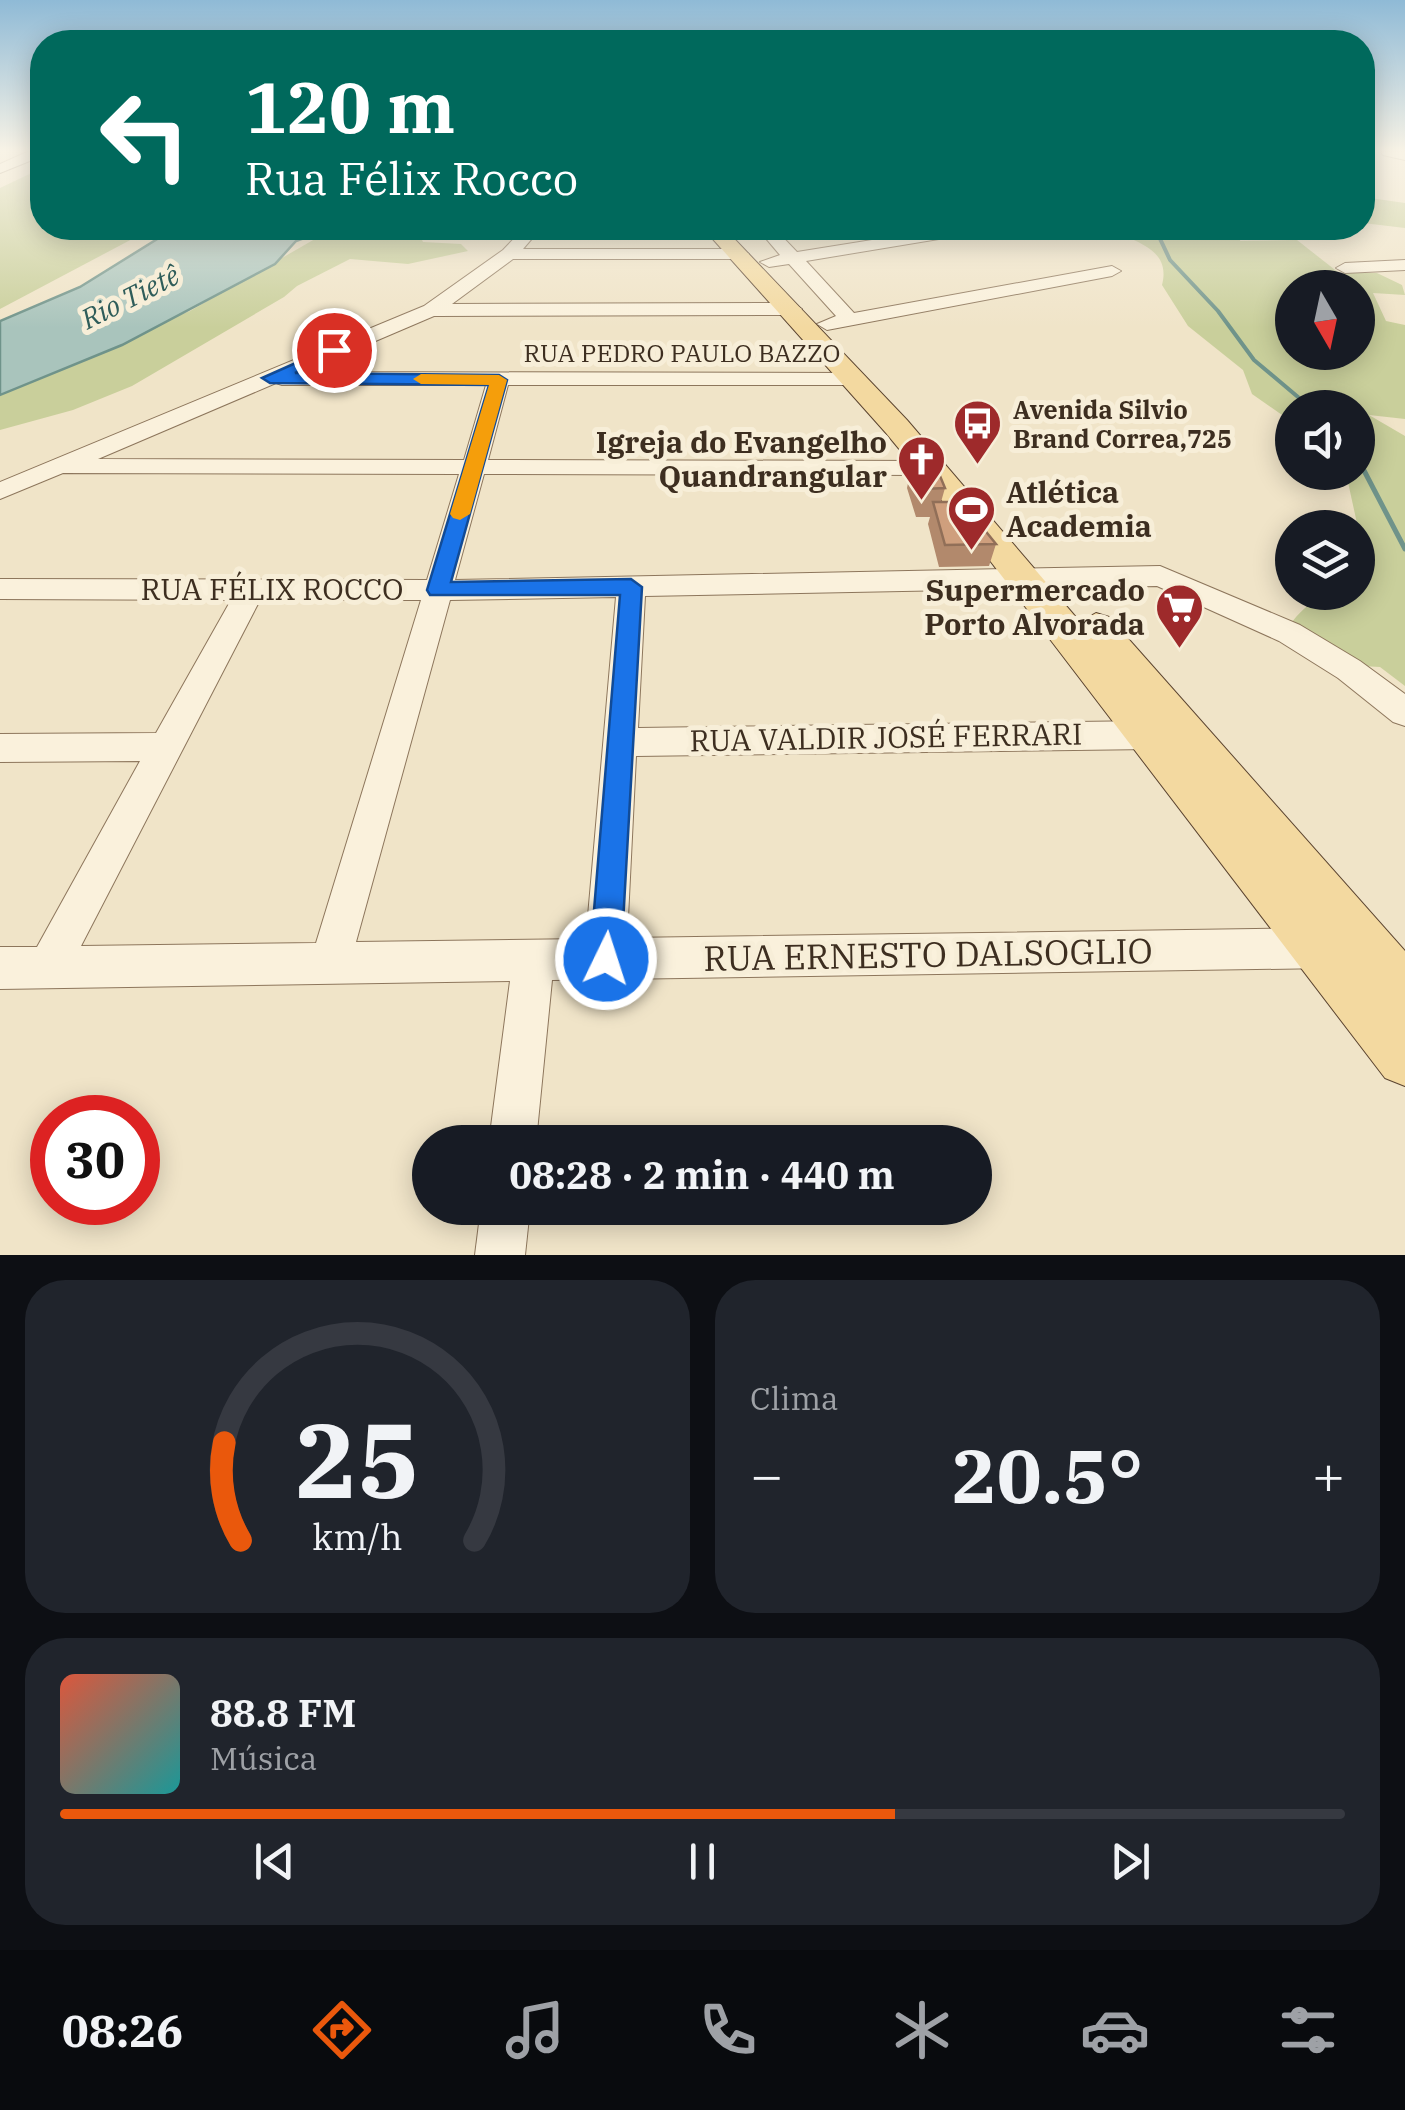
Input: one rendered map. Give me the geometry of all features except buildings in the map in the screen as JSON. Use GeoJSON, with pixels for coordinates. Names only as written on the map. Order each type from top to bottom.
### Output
{"type":"FeatureCollection","features":[{"type":"Feature","properties":{"kind":"main road"},"geometry":{"type":"LineString","coordinates":[[760,246],[792,309],[929,468],[1038,576],[1405,991]]}},
{"type":"Feature","properties":{"kind":"main road"},"geometry":{"type":"LineString","coordinates":[[760,246],[839,322],[1038,576],[1151,735],[1405,1058]]}},
{"type":"Feature","properties":{"kind":"street"},"geometry":{"type":"LineString","coordinates":[[0,491],[431,310],[509,254],[522,240]]}},
{"type":"Feature","properties":{"kind":"street"},"geometry":{"type":"LineString","coordinates":[[509,254],[832,240]]}},
{"type":"Feature","properties":{"kind":"street"},"geometry":{"type":"LineString","coordinates":[[1345,268],[1403,270]]}},
{"type":"Feature","properties":{"kind":"street"},"geometry":{"type":"LineString","coordinates":[[839,322],[1112,271]]}},
{"type":"Feature","properties":{"kind":"street"},"geometry":{"type":"LineString","coordinates":[[431,310],[792,309]]}},
{"type":"Feature","properties":{"kind":"street","name":"RUA PEDRO PAULO BAZZO"},"geometry":{"type":"LineString","coordinates":[[270,378],[854,380]]}},
{"type":"Feature","properties":{"kind":"street"},"geometry":{"type":"LineString","coordinates":[[330,963],[499,380]]}},
{"type":"Feature","properties":{"kind":"street"},"geometry":{"type":"LineString","coordinates":[[56,466],[929,468]]}},
{"type":"Feature","properties":{"kind":"street","name":"RUA FÉLIX ROCCO"},"geometry":{"type":"LineString","coordinates":[[0,589],[438,590],[1160,576],[1250,612],[1312,644],[1405,713]]}},
{"type":"Feature","properties":{"kind":"street"},"geometry":{"type":"LineString","coordinates":[[606,959],[631,587]]}},
{"type":"Feature","properties":{"kind":"street"},"geometry":{"type":"LineString","coordinates":[[48,967],[250,591]]}},
{"type":"Feature","properties":{"kind":"street","name":"RUA VALDIR JOSÉ FERRARI"},"geometry":{"type":"LineString","coordinates":[[621,742],[1151,735]]}},
{"type":"Feature","properties":{"kind":"street"},"geometry":{"type":"LineString","coordinates":[[0,748],[164,747]]}},
{"type":"Feature","properties":{"kind":"street","name":"RUA ERNESTO DALSOGLIO"},"geometry":{"type":"LineString","coordinates":[[0,968],[1316,949],[1364,944]]}},
{"type":"Feature","properties":{"kind":"street"},"geometry":{"type":"LineString","coordinates":[[515,1125],[534,960]]}},
{"type":"Feature","properties":{"kind":"street"},"geometry":{"type":"LineString","coordinates":[[500,1255],[504,1225]]}},
{"type":"Feature","properties":{"kind":"green space"},"geometry":{"type":"Polygon","coordinates":[[[0,211],[30,211],[30,240],[130,240],[0,309],[0,211]]]}},
{"type":"Feature","properties":{"kind":"green space"},"geometry":{"type":"Polygon","coordinates":[[[1375,211],[1405,211],[1405,228],[1375,224],[1375,211]]]}},
{"type":"Feature","properties":{"kind":"green space"},"geometry":{"type":"Polygon","coordinates":[[[313,240],[422,240],[461,244],[468,251],[408,264],[350,259],[297,286],[132,386],[73,410],[0,430],[0,387],[190,311],[313,240]]]}},
{"type":"Feature","properties":{"kind":"green space"},"geometry":{"type":"Polygon","coordinates":[[[1133,240],[1297,240],[1335,270],[1275,270],[1275,370],[1375,370],[1375,297],[1386,321],[1405,325],[1405,419],[1375,416],[1375,390],[1275,390],[1275,410],[1252,394],[1243,370],[1188,326],[1162,285],[1164,272],[1156,254],[1133,240]]]}},
{"type":"Feature","properties":{"kind":"green space"},"geometry":{"type":"Polygon","coordinates":[[[1375,273],[1402,285],[1405,295],[1375,293],[1375,273]]]}},
{"type":"Feature","properties":{"kind":"green space"},"geometry":{"type":"Polygon","coordinates":[[[1375,418],[1405,436],[1405,686],[1380,667],[1344,665],[1289,626],[1302,610],[1375,610],[1375,510],[1354,510],[1350,490],[1375,490],[1375,418]]]}},
{"type":"Feature","properties":{"kind":"water","name":"Rio Tietê"},"geometry":{"type":"Polygon","coordinates":[[[156,240],[299,240],[275,264],[122,345],[0,395],[0,321],[80,287],[156,240]]]}},
{"type":"Feature","properties":{"kind":"waterway"},"geometry":{"type":"LineString","coordinates":[[1161,240],[1170,260],[1218,311],[1254,360],[1290,390]]}},
{"type":"Feature","properties":{"kind":"waterway"},"geometry":{"type":"LineString","coordinates":[[1374,490],[1405,549]]}},
{"type":"Feature","properties":{"kind":"slow traffic"},"geometry":{"type":"LineString","coordinates":[[421,379],[499,380],[460,514]]}},
{"type":"Feature","properties":{"kind":"place","name":"Avenida Silvio Brand Correa,725"},"geometry":{"type":"Point","coordinates":[978,466]}},
{"type":"Feature","properties":{"kind":"place","name":"Igreja do Evangelho Quandrangular"},"geometry":{"type":"Point","coordinates":[922,502]}},
{"type":"Feature","properties":{"kind":"place","name":"Atlética Academia"},"geometry":{"type":"Point","coordinates":[971,552]}},
{"type":"Feature","properties":{"kind":"place","name":"Supermercado Porto Alvorada"},"geometry":{"type":"Point","coordinates":[1180,650]}},
{"type":"Feature","properties":{"kind":"route"},"geometry":{"type":"LineString","coordinates":[[334,350],[270,378],[499,380],[438,590],[631,587],[606,959]]}}]}
